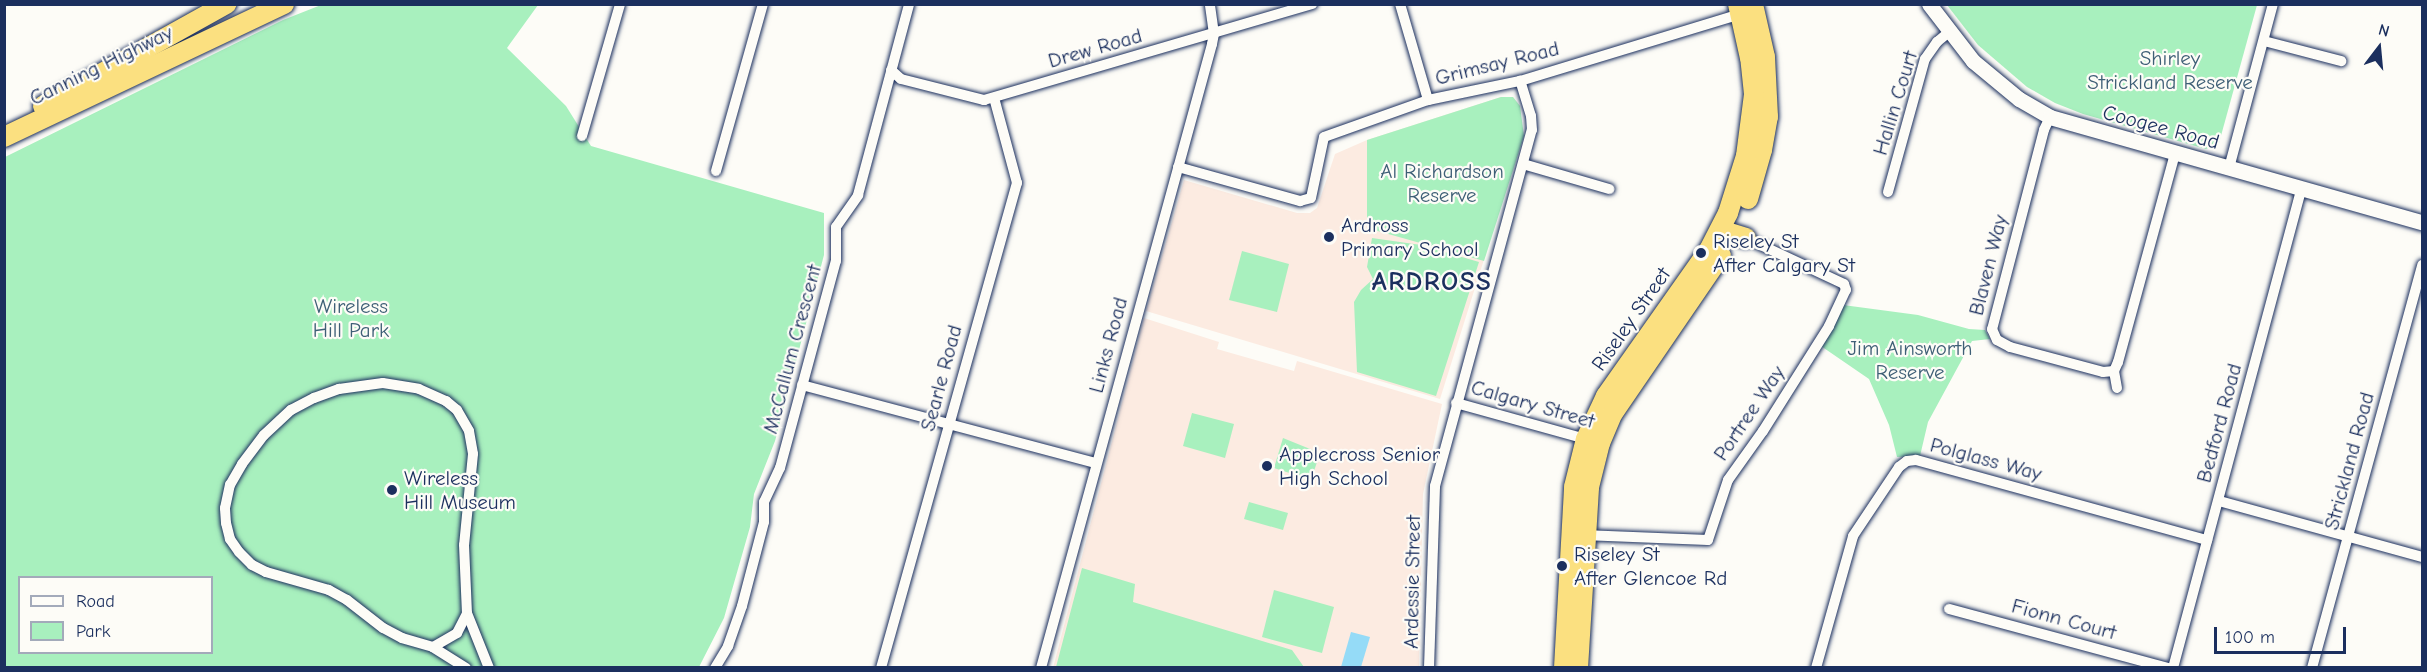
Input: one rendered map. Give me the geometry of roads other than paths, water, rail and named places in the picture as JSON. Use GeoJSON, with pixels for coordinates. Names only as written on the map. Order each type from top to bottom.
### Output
{"type":"FeatureCollection","features":[{"type":"Feature","properties":{"kind":"highway","name":"Canning Highway"},"geometry":{"type":"LineString","coordinates":[[4,122],[42,107],[226,4]]}},
{"type":"Feature","properties":{"kind":"highway","name":"Canning Highway"},"geometry":{"type":"LineString","coordinates":[[4,137],[284,4]]}},
{"type":"Feature","properties":{"kind":"highway","name":"Riseley Street"},"geometry":{"type":"LineString","coordinates":[[1593,441],[1733,234],[1754,180],[1768,117],[1765,57],[1744,8]]}},
{"type":"Feature","properties":{"kind":"highway","name":"Riseley Street"},"geometry":{"type":"LineString","coordinates":[[1564,668],[1578,534],[1589,487],[1593,441],[1606,396],[1709,250],[1733,234]]}},
{"type":"Feature","properties":{"kind":"highway","name":"Riseley Street"},"geometry":{"type":"LineString","coordinates":[[1578,534],[1578,668]]}},
{"type":"Feature","properties":{"kind":"street"},"geometry":{"type":"LineString","coordinates":[[582,136],[620,4]]}},
{"type":"Feature","properties":{"kind":"street"},"geometry":{"type":"LineString","coordinates":[[716,171],[763,4]]}},
{"type":"Feature","properties":{"kind":"street","name":"McCallum Crescent"},"geometry":{"type":"LineString","coordinates":[[715,668],[728,646],[742,606],[764,522],[764,502],[780,468],[836,261],[836,227],[858,195],[909,4]]}},
{"type":"Feature","properties":{"kind":"street"},"geometry":{"type":"LineString","coordinates":[[1210,4],[1214,34]]}},
{"type":"Feature","properties":{"kind":"street","name":"Drew Road"},"geometry":{"type":"LineString","coordinates":[[891,70],[901,78],[973,99],[994,98],[1312,4]]}},
{"type":"Feature","properties":{"kind":"street"},"geometry":{"type":"LineString","coordinates":[[1400,4],[1428,100]]}},
{"type":"Feature","properties":{"kind":"street","name":"Coogee Road"},"geometry":{"type":"LineString","coordinates":[[1929,4],[1973,60],[2004,87],[2050,117],[2422,222]]}},
{"type":"Feature","properties":{"kind":"street"},"geometry":{"type":"LineString","coordinates":[[2229,168],[2273,4]]}},
{"type":"Feature","properties":{"kind":"street","name":"Grimsay Road"},"geometry":{"type":"LineString","coordinates":[[1178,167],[1300,201],[1311,198],[1324,137],[1428,100],[1520,81],[1744,8]]}},
{"type":"Feature","properties":{"kind":"street","name":"Hallin Court"},"geometry":{"type":"LineString","coordinates":[[1888,192],[1925,59],[1937,42],[1949,32]]}},
{"type":"Feature","properties":{"kind":"street","name":"Links Road"},"geometry":{"type":"LineString","coordinates":[[1041,668],[1214,34]]}},
{"type":"Feature","properties":{"kind":"street"},"geometry":{"type":"LineString","coordinates":[[2264,41],[2341,61]]}},
{"type":"Feature","properties":{"kind":"street","name":"Ardessie Street"},"geometry":{"type":"LineString","coordinates":[[1429,668],[1433,497],[1456,403],[1523,164],[1532,123],[1520,81]]}},
{"type":"Feature","properties":{"kind":"street","name":"Searle Road"},"geometry":{"type":"LineString","coordinates":[[881,668],[1017,183],[994,98]]}},
{"type":"Feature","properties":{"kind":"street","name":"Blaven Way"},"geometry":{"type":"LineString","coordinates":[[2050,117],[2044,130],[1992,329],[1994,336],[2010,347],[2103,372],[2114,371]]}},
{"type":"Feature","properties":{"kind":"street"},"geometry":{"type":"LineString","coordinates":[[2117,388],[2114,371],[2175,153]]}},
{"type":"Feature","properties":{"kind":"street"},"geometry":{"type":"LineString","coordinates":[[1523,164],[1609,189]]}},
{"type":"Feature","properties":{"kind":"street","name":"Bedford Road"},"geometry":{"type":"LineString","coordinates":[[2173,668],[2302,188]]}},
{"type":"Feature","properties":{"kind":"street","name":"Portree Way"},"geometry":{"type":"LineString","coordinates":[[1578,534],[1708,540],[1728,480],[1763,431],[1829,326],[1846,290],[1844,284],[1733,234]]}},
{"type":"Feature","properties":{"kind":"street","name":"Strickland Road"},"geometry":{"type":"LineString","coordinates":[[2313,668],[2422,265]]}},
{"type":"Feature","properties":{"kind":"street"},"geometry":{"type":"LineString","coordinates":[[466,668],[433,647],[402,638],[383,628],[347,600],[329,590],[266,572],[239,552],[230,539],[226,523],[226,495],[242,464],[264,435],[291,410],[314,398],[357,385],[383,383],[404,386],[447,401],[457,410],[469,431],[473,454],[464,545],[467,613],[489,668]]}},
{"type":"Feature","properties":{"kind":"street"},"geometry":{"type":"LineString","coordinates":[[802,385],[1096,463]]}},
{"type":"Feature","properties":{"kind":"street","name":"Calgary Street"},"geometry":{"type":"LineString","coordinates":[[1456,403],[1593,441]]}},
{"type":"Feature","properties":{"kind":"street","name":"Polglass Way"},"geometry":{"type":"LineString","coordinates":[[1816,668],[1853,536],[1899,467],[1907,461],[1916,460],[2207,540]]}},
{"type":"Feature","properties":{"kind":"street"},"geometry":{"type":"LineString","coordinates":[[2219,501],[2422,557]]}},
{"type":"Feature","properties":{"kind":"street","name":"Fionn Court"},"geometry":{"type":"LineString","coordinates":[[1949,609],[2168,668]]}},
{"type":"Feature","properties":{"kind":"street"},"geometry":{"type":"LineString","coordinates":[[433,647],[457,633],[467,613]]}},
{"type":"Feature","properties":{"kind":"water"},"geometry":{"type":"Polygon","coordinates":[[[1351,632],[1370,637],[1361,667],[1341,667],[1351,632]]]}},
{"type":"Feature","properties":{"kind":"place","name":"Ardross Primary School"},"geometry":{"type":"Point","coordinates":[1329,237]}},
{"type":"Feature","properties":{"kind":"place","name":"Riseley St After Calgary St"},"geometry":{"type":"Point","coordinates":[1701,253]}},
{"type":"Feature","properties":{"kind":"place","name":"Applecross Senior High School"},"geometry":{"type":"Point","coordinates":[1267,466]}},
{"type":"Feature","properties":{"kind":"place","name":"Wireless Hill Museum"},"geometry":{"type":"Point","coordinates":[392,490]}},
{"type":"Feature","properties":{"kind":"place","name":"Riseley St After Glencoe Rd"},"geometry":{"type":"Point","coordinates":[1562,566]}},
{"type":"Feature","properties":{"kind":"district","name":"ARDROSS"},"geometry":{"type":"Point","coordinates":[1432,282]}},
{"type":"Feature","properties":{"kind":"park label","name":"Shirley Strickland Reserve"},"geometry":{"type":"Point","coordinates":[2170,70]}},
{"type":"Feature","properties":{"kind":"park label","name":"Al Richardson Reserve"},"geometry":{"type":"Point","coordinates":[1442,183]}},
{"type":"Feature","properties":{"kind":"park label","name":"Wireless Hill Park"},"geometry":{"type":"Point","coordinates":[351,318]}},
{"type":"Feature","properties":{"kind":"park label","name":"Jim Ainsworth Reserve"},"geometry":{"type":"Point","coordinates":[1910,360]}}]}
